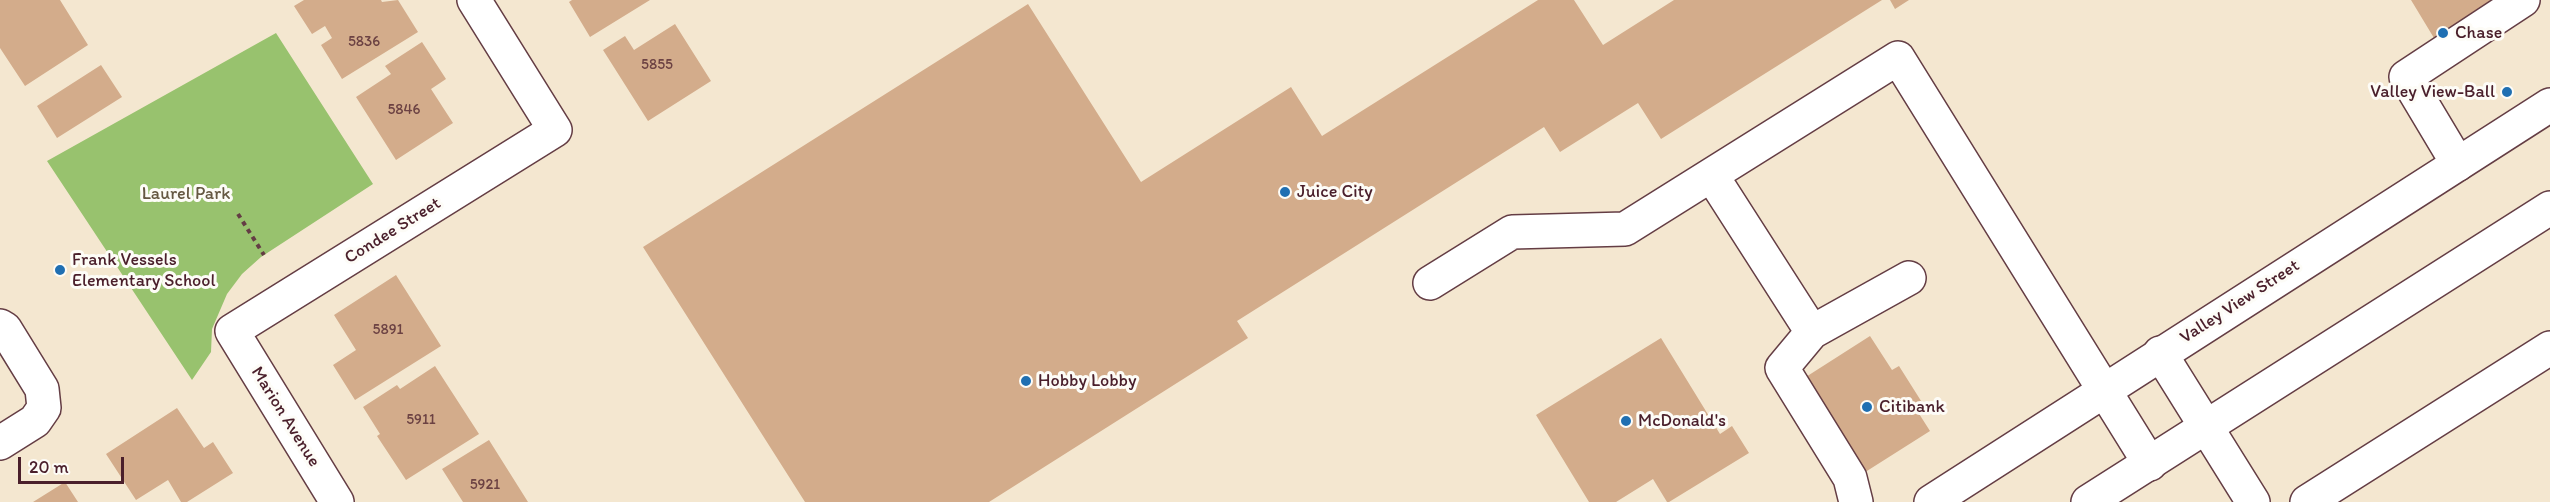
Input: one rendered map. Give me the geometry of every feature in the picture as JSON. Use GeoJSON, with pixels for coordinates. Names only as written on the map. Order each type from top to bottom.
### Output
{"type":"FeatureCollection","features":[{"type":"Feature","properties":{"kind":"main road","name":"Condee Street"},"geometry":{"type":"LineString","coordinates":[[232,331],[555,130],[474,0]]}},
{"type":"Feature","properties":{"kind":"main road"},"geometry":{"type":"LineString","coordinates":[[2458,164],[2406,77],[2523,0]]}},
{"type":"Feature","properties":{"kind":"main road"},"geometry":{"type":"LineString","coordinates":[[1430,283],[1512,232],[1626,230],[1898,58],[2150,464]]}},
{"type":"Feature","properties":{"kind":"main road","name":"Valley View Street"},"geometry":{"type":"LineString","coordinates":[[1931,502],[2550,105]]}},
{"type":"Feature","properties":{"kind":"main road"},"geometry":{"type":"LineString","coordinates":[[1712,176],[1812,332]]}},
{"type":"Feature","properties":{"kind":"main road"},"geometry":{"type":"LineString","coordinates":[[2088,502],[2547,217]]}},
{"type":"Feature","properties":{"kind":"main road"},"geometry":{"type":"LineString","coordinates":[[1856,502],[1850,478],[1782,368],[1812,332],[1909,278]]}},
{"type":"Feature","properties":{"kind":"main road"},"geometry":{"type":"LineString","coordinates":[[0,326],[5,329],[42,389],[44,408],[35,421],[0,443]]}},
{"type":"Feature","properties":{"kind":"main road","name":"Marion Avenue"},"geometry":{"type":"LineString","coordinates":[[232,331],[337,502]]}},
{"type":"Feature","properties":{"kind":"main road"},"geometry":{"type":"LineString","coordinates":[[2307,502],[2550,348]]}},
{"type":"Feature","properties":{"kind":"main road"},"geometry":{"type":"LineString","coordinates":[[2160,353],[2253,502]]}},
{"type":"Feature","properties":{"kind":"path"},"geometry":{"type":"LineString","coordinates":[[238,214],[264,255]]}},
{"type":"Feature","properties":{"kind":"green space","name":"Laurel Park"},"geometry":{"type":"Polygon","coordinates":[[[276,33],[373,184],[261,257],[242,274],[227,294],[212,329],[211,352],[192,380],[47,161],[276,33]]]}},
{"type":"Feature","properties":{"kind":"building"},"geometry":{"type":"Polygon","coordinates":[[[0,0],[60,0],[88,45],[25,86],[0,48],[0,0]]]}},
{"type":"Feature","properties":{"kind":"building"},"geometry":{"type":"Polygon","coordinates":[[[304,0],[381,0],[382,2],[398,0],[418,32],[342,79],[321,45],[332,38],[325,26],[312,34],[294,6],[304,0]]]}},
{"type":"Feature","properties":{"kind":"building"},"geometry":{"type":"Polygon","coordinates":[[[572,0],[650,0],[590,37],[569,2],[572,0]]]}},
{"type":"Feature","properties":{"kind":"building"},"geometry":{"type":"Polygon","coordinates":[[[1538,0],[1574,0],[1603,45],[1674,0],[1882,0],[1661,139],[1638,103],[1560,152],[1544,127],[1237,321],[1248,338],[989,502],[805,502],[643,247],[1028,4],[1141,182],[1291,87],[1322,136],[1538,0]]]}},
{"type":"Feature","properties":{"kind":"building"},"geometry":{"type":"Polygon","coordinates":[[[1890,0],[1909,0],[1895,9],[1890,0]]]}},
{"type":"Feature","properties":{"kind":"building","name":"Chase"},"geometry":{"type":"Polygon","coordinates":[[[2411,0],[2521,0],[2437,43],[2411,0]]]}},
{"type":"Feature","properties":{"kind":"building"},"geometry":{"type":"Polygon","coordinates":[[[675,24],[711,81],[648,121],[603,50],[625,36],[634,50],[675,24]]]}},
{"type":"Feature","properties":{"kind":"building"},"geometry":{"type":"Polygon","coordinates":[[[422,42],[446,79],[431,89],[453,123],[396,160],[356,97],[391,74],[385,66],[422,42]]]}},
{"type":"Feature","properties":{"kind":"building"},"geometry":{"type":"Polygon","coordinates":[[[101,65],[122,97],[57,138],[37,106],[101,65]]]}},
{"type":"Feature","properties":{"kind":"building"},"geometry":{"type":"Polygon","coordinates":[[[396,275],[441,346],[355,400],[333,365],[356,350],[334,315],[396,275]]]}},
{"type":"Feature","properties":{"kind":"building","name":"Citibank"},"geometry":{"type":"Polygon","coordinates":[[[1870,336],[1892,370],[1899,366],[1923,404],[1916,409],[1930,431],[1859,476],[1798,382],[1870,336]]]}},
{"type":"Feature","properties":{"kind":"building","name":"McDonald's"},"geometry":{"type":"Polygon","coordinates":[[[1661,338],[1720,434],[1732,426],[1749,453],[1669,502],[1653,479],[1616,502],[1589,502],[1536,415],[1661,338]]]}},
{"type":"Feature","properties":{"kind":"building"},"geometry":{"type":"Polygon","coordinates":[[[435,366],[479,434],[406,480],[377,436],[380,434],[363,407],[397,385],[400,389],[435,366]]]}},
{"type":"Feature","properties":{"kind":"building"},"geometry":{"type":"Polygon","coordinates":[[[177,408],[204,448],[213,442],[233,473],[187,502],[181,502],[168,480],[136,500],[106,454],[177,408]]]}},
{"type":"Feature","properties":{"kind":"building"},"geometry":{"type":"Polygon","coordinates":[[[489,440],[528,502],[463,502],[442,469],[489,440]]]}},
{"type":"Feature","properties":{"kind":"building"},"geometry":{"type":"Polygon","coordinates":[[[65,482],[78,502],[33,502],[65,482]]]}},
{"type":"Feature","properties":{"kind":"place","name":"Chase"},"geometry":{"type":"Point","coordinates":[2443,33]}},
{"type":"Feature","properties":{"kind":"place","name":"Valley View-Ball"},"geometry":{"type":"Point","coordinates":[2507,92]}},
{"type":"Feature","properties":{"kind":"place","name":"Juice City"},"geometry":{"type":"Point","coordinates":[1285,192]}},
{"type":"Feature","properties":{"kind":"place","name":"Frank Vessels Elementary School"},"geometry":{"type":"Point","coordinates":[60,270]}},
{"type":"Feature","properties":{"kind":"place","name":"Hobby Lobby"},"geometry":{"type":"Point","coordinates":[1026,381]}},
{"type":"Feature","properties":{"kind":"place","name":"Citibank"},"geometry":{"type":"Point","coordinates":[1867,407]}},
{"type":"Feature","properties":{"kind":"place","name":"McDonald's"},"geometry":{"type":"Point","coordinates":[1626,421]}}]}
